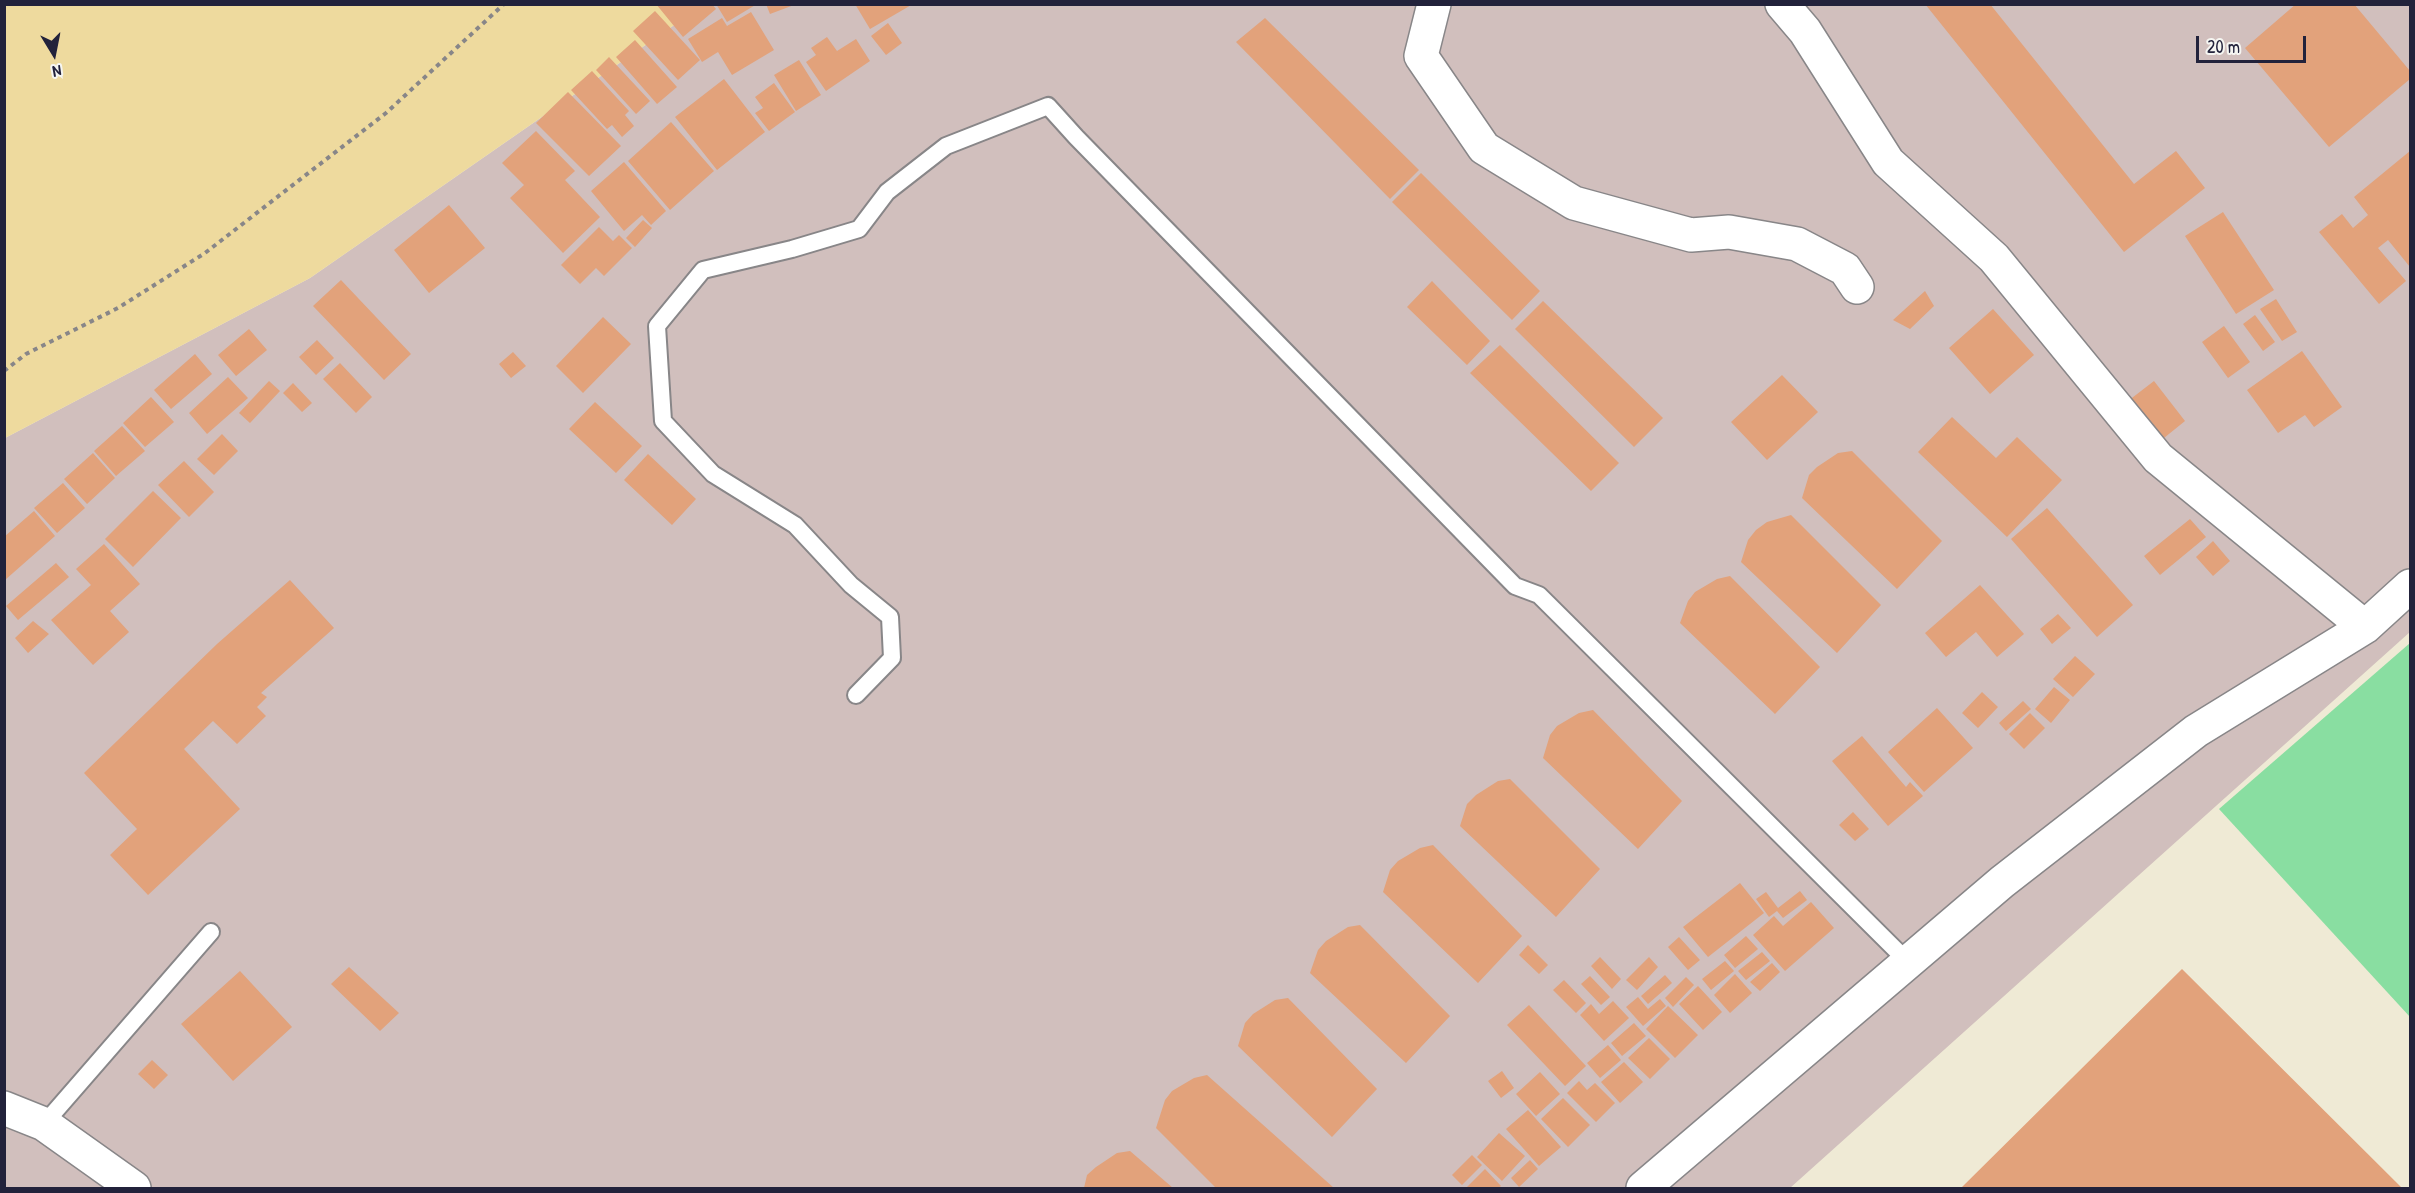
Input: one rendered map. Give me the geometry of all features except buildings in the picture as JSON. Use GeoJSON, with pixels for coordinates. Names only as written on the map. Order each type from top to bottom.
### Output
{"type":"FeatureCollection","features":[{"type":"Feature","properties":{"kind":"street"},"geometry":{"type":"LineString","coordinates":[[1434,4],[1421,56],[1484,148],[1575,203],[1691,235],[1729,232],[1797,244],[1845,269],[1857,287]]}},
{"type":"Feature","properties":{"kind":"street"},"geometry":{"type":"LineString","coordinates":[[1782,4],[1805,31],[1888,162],[1994,258],[2158,458],[2365,627]]}},
{"type":"Feature","properties":{"kind":"street"},"geometry":{"type":"LineString","coordinates":[[1643,1188],[2002,882],[2196,731],[2365,627],[2410,586]]}},
{"type":"Feature","properties":{"kind":"street"},"geometry":{"type":"LineString","coordinates":[[4,1108],[44,1124],[134,1188]]}},
{"type":"Feature","properties":{"kind":"lane"},"geometry":{"type":"LineString","coordinates":[[856,695],[892,658],[890,617],[851,585],[795,525],[713,474],[663,421],[657,326],[703,270],[792,249],[859,229],[886,192],[946,146],[1048,106],[1076,138],[1515,586],[1539,595],[1908,962]]}},
{"type":"Feature","properties":{"kind":"lane"},"geometry":{"type":"LineString","coordinates":[[44,1124],[212,932]]}},
{"type":"Feature","properties":{"kind":"path"},"geometry":{"type":"LineString","coordinates":[[4,371],[26,354],[118,308],[205,253],[386,113],[504,4]]}},
{"type":"Feature","properties":{"kind":"shaded area"},"geometry":{"type":"Polygon","coordinates":[[[703,5],[2410,5],[2410,632],[1790,1188],[5,1188],[5,438],[310,278],[703,5]]]}},
{"type":"Feature","properties":{"kind":"green space"},"geometry":{"type":"Polygon","coordinates":[[[2410,643],[2410,1017],[2219,809],[2410,643]]]}},
{"type":"Feature","properties":{"kind":"sand"},"geometry":{"type":"Polygon","coordinates":[[[5,5],[703,5],[310,278],[5,438],[5,5]]]}}]}
